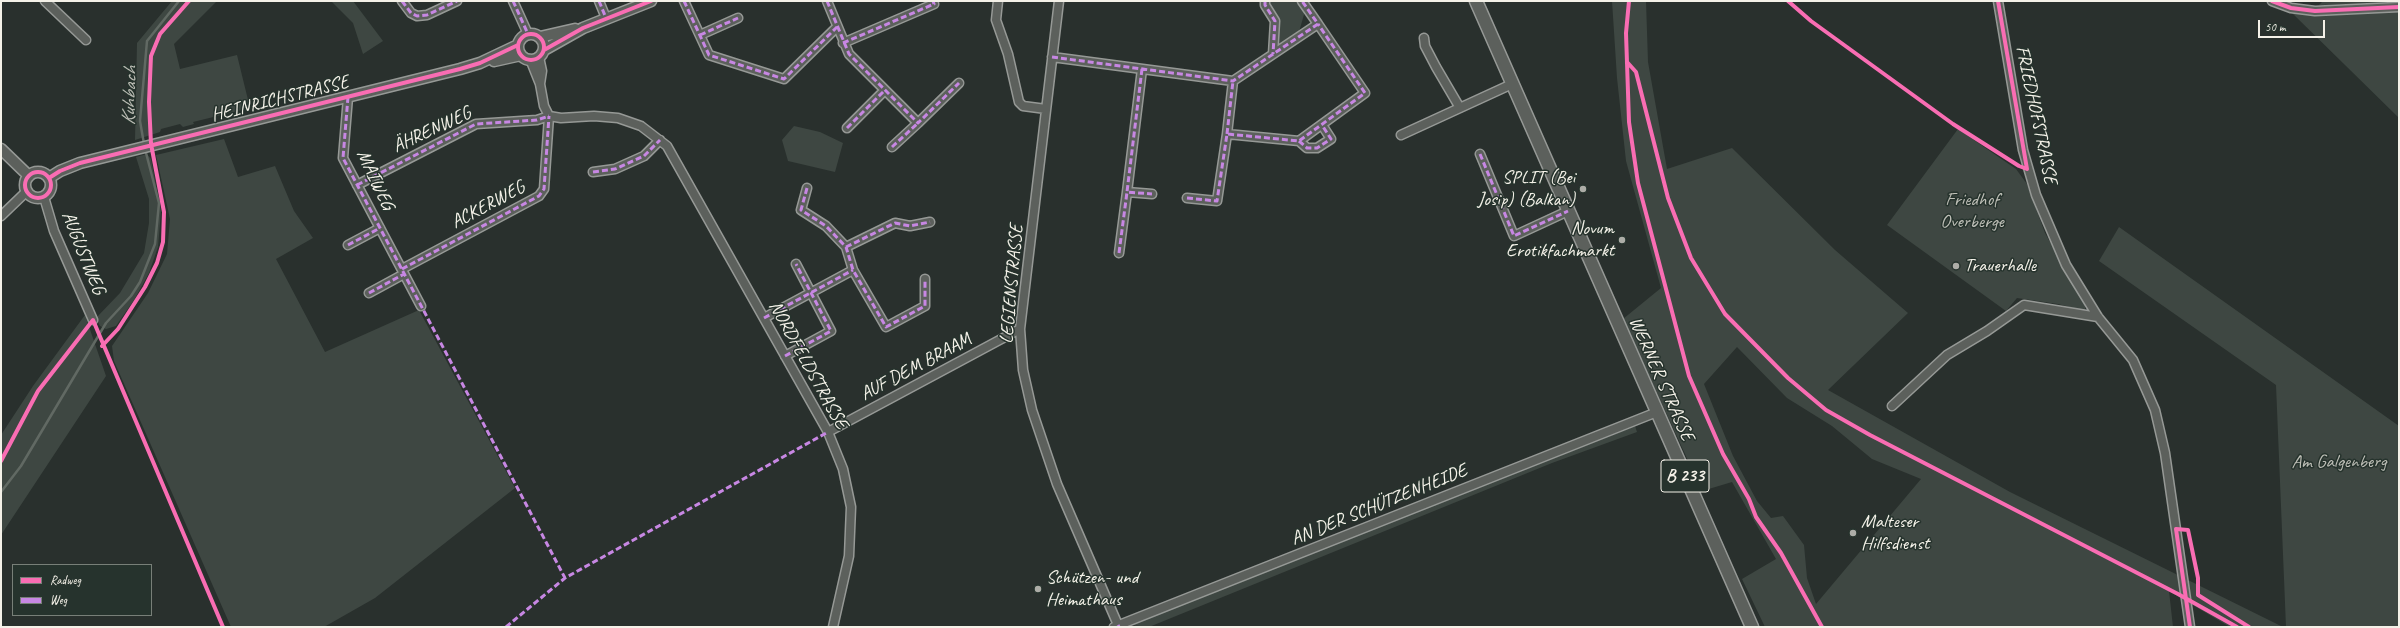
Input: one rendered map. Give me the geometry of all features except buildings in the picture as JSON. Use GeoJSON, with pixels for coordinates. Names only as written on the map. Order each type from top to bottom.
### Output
{"type":"FeatureCollection","features":[{"type":"Feature","properties":{"kind":"main road","name":"WERNER STRASSE"},"geometry":{"type":"LineString","coordinates":[[1476,1],[1752,627]]}},
{"type":"Feature","properties":{"kind":"street"},"geometry":{"type":"LineString","coordinates":[[45,1],[86,40]]}},
{"type":"Feature","properties":{"kind":"street"},"geometry":{"type":"LineString","coordinates":[[402,1],[411,13],[417,16],[427,15],[457,1]]}},
{"type":"Feature","properties":{"kind":"street"},"geometry":{"type":"LineString","coordinates":[[513,1],[528,34]]}},
{"type":"Feature","properties":{"kind":"street"},"geometry":{"type":"LineString","coordinates":[[599,1],[606,18]]}},
{"type":"Feature","properties":{"kind":"street","name":"HEINRICHSTRASSE"},"geometry":{"type":"LineString","coordinates":[[49,178],[80,163],[480,63],[531,53],[606,18],[651,1]]}},
{"type":"Feature","properties":{"kind":"street"},"geometry":{"type":"LineString","coordinates":[[684,1],[709,55],[784,79],[837,27]]}},
{"type":"Feature","properties":{"kind":"street"},"geometry":{"type":"LineString","coordinates":[[827,1],[843,43],[849,54],[884,91],[918,123]]}},
{"type":"Feature","properties":{"kind":"street"},"geometry":{"type":"LineString","coordinates":[[843,43],[934,4],[933,1]]}},
{"type":"Feature","properties":{"kind":"street"},"geometry":{"type":"LineString","coordinates":[[998,1],[996,20],[1008,54],[1019,102],[1023,106],[1046,110]]}},
{"type":"Feature","properties":{"kind":"street","name":"LEGIENSTRASSE"},"geometry":{"type":"LineString","coordinates":[[1059,1],[1020,329],[1023,370],[1032,410],[1057,484],[1116,626]]}},
{"type":"Feature","properties":{"kind":"street"},"geometry":{"type":"LineString","coordinates":[[1265,1],[1265,5],[1275,21],[1273,54]]}},
{"type":"Feature","properties":{"kind":"street"},"geometry":{"type":"LineString","coordinates":[[1298,141],[1366,94],[1302,1]]}},
{"type":"Feature","properties":{"kind":"street","name":"FRIEDHOFSTRASSE"},"geometry":{"type":"LineString","coordinates":[[1998,1],[2030,180],[2055,242],[2098,317],[2133,360],[2155,410],[2165,453],[2190,627]]}},
{"type":"Feature","properties":{"kind":"street"},"geometry":{"type":"LineString","coordinates":[[2272,1],[2291,8],[2308,10],[2399,7]]}},
{"type":"Feature","properties":{"kind":"street"},"geometry":{"type":"LineString","coordinates":[[700,35],[738,18]]}},
{"type":"Feature","properties":{"kind":"street"},"geometry":{"type":"LineString","coordinates":[[1052,57],[1233,81],[1318,24]]}},
{"type":"Feature","properties":{"kind":"street","name":"HEINRICHSTRASSE"},"geometry":{"type":"LineString","coordinates":[[540,37],[583,28]]}},
{"type":"Feature","properties":{"kind":"street"},"geometry":{"type":"LineString","coordinates":[[531,53],[540,37],[528,34],[523,36],[531,53],[540,84],[544,106],[549,116]]}},
{"type":"Feature","properties":{"kind":"street"},"geometry":{"type":"LineString","coordinates":[[1424,38],[1425,46],[1460,108]]}},
{"type":"Feature","properties":{"kind":"street"},"geometry":{"type":"LineString","coordinates":[[1120,253],[1142,69]]}},
{"type":"Feature","properties":{"kind":"street"},"geometry":{"type":"LineString","coordinates":[[1187,198],[1217,201],[1233,81]]}},
{"type":"Feature","properties":{"kind":"street"},"geometry":{"type":"LineString","coordinates":[[892,147],[960,83]]}},
{"type":"Feature","properties":{"kind":"street"},"geometry":{"type":"LineString","coordinates":[[1401,135],[1512,84]]}},
{"type":"Feature","properties":{"kind":"street"},"geometry":{"type":"LineString","coordinates":[[847,128],[884,91]]}},
{"type":"Feature","properties":{"kind":"street","name":"MAIWEG"},"geometry":{"type":"LineString","coordinates":[[348,96],[343,158],[421,306]]}},
{"type":"Feature","properties":{"kind":"street","name":"NORDFELDSTRASSE"},"geometry":{"type":"LineString","coordinates":[[549,116],[560,118],[594,116],[618,118],[641,126],[660,140],[673,155],[828,432],[843,469],[851,514],[849,556],[833,627]]}},
{"type":"Feature","properties":{"kind":"street","name":"ÄHRENWEG"},"geometry":{"type":"LineString","coordinates":[[357,185],[476,124],[537,120],[549,116]]}},
{"type":"Feature","properties":{"kind":"street","name":"ACKERWEG"},"geometry":{"type":"LineString","coordinates":[[403,272],[539,196],[544,189],[549,116]]}},
{"type":"Feature","properties":{"kind":"street"},"geometry":{"type":"LineString","coordinates":[[1227,134],[1298,141],[1307,148],[1317,148],[1332,139],[1322,125]]}},
{"type":"Feature","properties":{"kind":"street"},"geometry":{"type":"LineString","coordinates":[[593,172],[615,169],[644,156],[660,140]]}},
{"type":"Feature","properties":{"kind":"street"},"geometry":{"type":"LineString","coordinates":[[1,149],[29,176]]}},
{"type":"Feature","properties":{"kind":"street"},"geometry":{"type":"LineString","coordinates":[[1480,154],[1514,236],[1568,211]]}},
{"type":"Feature","properties":{"kind":"street"},"geometry":{"type":"LineString","coordinates":[[37,172],[49,178],[51,189],[44,197],[36,198],[27,191],[26,182],[29,176],[37,172]]}},
{"type":"Feature","properties":{"kind":"street"},"geometry":{"type":"LineString","coordinates":[[807,188],[801,210],[826,226],[846,248],[853,270],[886,327],[925,306],[925,279]]}},
{"type":"Feature","properties":{"kind":"street"},"geometry":{"type":"LineString","coordinates":[[1,216],[27,191]]}},
{"type":"Feature","properties":{"kind":"street"},"geometry":{"type":"LineString","coordinates":[[1127,192],[1152,194]]}},
{"type":"Feature","properties":{"kind":"street","name":"AUGUSTWEG"},"geometry":{"type":"LineString","coordinates":[[44,197],[54,231],[93,320]]}},
{"type":"Feature","properties":{"kind":"street"},"geometry":{"type":"LineString","coordinates":[[846,248],[895,223],[910,226],[930,222]]}},
{"type":"Feature","properties":{"kind":"street","name":"MAIWEG"},"geometry":{"type":"LineString","coordinates":[[348,245],[380,228]]}},
{"type":"Feature","properties":{"kind":"street"},"geometry":{"type":"LineString","coordinates":[[785,356],[831,331],[796,264]]}},
{"type":"Feature","properties":{"kind":"street"},"geometry":{"type":"LineString","coordinates":[[764,318],[853,270]]}},
{"type":"Feature","properties":{"kind":"street"},"geometry":{"type":"LineString","coordinates":[[369,293],[403,272]]}},
{"type":"Feature","properties":{"kind":"street"},"geometry":{"type":"LineString","coordinates":[[1892,406],[1947,355],[2024,305],[2098,317]]}},
{"type":"Feature","properties":{"kind":"street","name":"AUF DEM BRAAM"},"geometry":{"type":"LineString","coordinates":[[828,432],[1020,329]]}},
{"type":"Feature","properties":{"kind":"street","name":"AN DER SCHÜTZENHEIDE"},"geometry":{"type":"LineString","coordinates":[[1116,626],[1657,412]]}},
{"type":"Feature","properties":{"kind":"green space"},"geometry":{"type":"Polygon","coordinates":[[[172,1],[217,1],[174,44],[180,69],[237,55],[250,108],[193,122],[194,124],[183,127],[180,124],[161,129],[160,132],[135,140],[137,43],[172,1]]]}},
{"type":"Feature","properties":{"kind":"green space"},"geometry":{"type":"Polygon","coordinates":[[[331,1],[353,1],[383,41],[363,54],[353,23],[331,1]]]}},
{"type":"Feature","properties":{"kind":"green space"},"geometry":{"type":"Polygon","coordinates":[[[1268,1],[1298,1],[1305,11],[1299,32],[1278,47],[1268,1]]]}},
{"type":"Feature","properties":{"kind":"green space"},"geometry":{"type":"Polygon","coordinates":[[[1612,1],[1646,1],[1648,62],[1667,169],[1732,148],[1835,250],[1908,313],[1828,390],[2010,492],[2283,627],[2230,627],[2169,591],[2173,627],[1765,627],[1742,579],[1776,559],[1732,482],[1702,491],[1623,319],[1661,288],[1626,161],[1617,78],[1612,1]],[[1737,347],[1704,384],[1733,456],[1757,501],[1771,518],[1783,516],[1804,545],[1807,578],[1816,604],[1921,479],[1872,459],[1832,426],[1787,398],[1737,347]]]}},
{"type":"Feature","properties":{"kind":"green space"},"geometry":{"type":"Polygon","coordinates":[[[2323,1],[2399,1],[2399,3],[2319,5],[2323,1]]]}},
{"type":"Feature","properties":{"kind":"green space"},"geometry":{"type":"Polygon","coordinates":[[[2399,10],[2399,118],[2292,13],[2399,10]]]}},
{"type":"Feature","properties":{"kind":"green space"},"geometry":{"type":"Polygon","coordinates":[[[794,126],[820,132],[843,143],[835,172],[788,161],[782,140],[794,126]]]}},
{"type":"Feature","properties":{"kind":"green space","name":"Friedhof Overberge"},"geometry":{"type":"Polygon","coordinates":[[[1958,129],[2016,169],[2027,184],[2045,233],[2085,305],[2085,311],[2058,304],[2017,298],[2006,311],[1887,225],[1958,129]]]}},
{"type":"Feature","properties":{"kind":"green space"},"geometry":{"type":"Polygon","coordinates":[[[224,139],[238,177],[275,166],[294,211],[313,238],[276,259],[325,352],[419,310],[515,488],[375,598],[324,627],[231,627],[114,361],[112,346],[148,293],[167,254],[170,219],[156,155],[224,139]]]}},
{"type":"Feature","properties":{"kind":"green space"},"geometry":{"type":"Polygon","coordinates":[[[147,154],[151,159],[161,211],[158,247],[149,273],[134,300],[116,326],[106,329],[100,326],[96,318],[120,293],[144,253],[149,223],[149,199],[136,157],[147,154]]]}},
{"type":"Feature","properties":{"kind":"green space","name":"Am Galgenberg"},"geometry":{"type":"Polygon","coordinates":[[[2119,227],[2399,426],[2399,627],[2286,627],[2276,385],[2099,261],[2119,227]]]}},
{"type":"Feature","properties":{"kind":"green space"},"geometry":{"type":"Polygon","coordinates":[[[85,315],[106,376],[1,535],[1,435],[33,386],[85,315]]]}},
{"type":"Feature","properties":{"kind":"green space"},"geometry":{"type":"Polygon","coordinates":[[[1635,426],[1637,432],[1552,463],[1149,627],[1131,625],[1635,426]]]}},
{"type":"Feature","properties":{"kind":"waterway","name":"Kuhbach"},"geometry":{"type":"LineString","coordinates":[[144,144],[140,121],[147,41],[179,1]]}},
{"type":"Feature","properties":{"kind":"waterway","name":"Kuhbach"},"geometry":{"type":"LineString","coordinates":[[1,492],[21,466],[106,323],[131,296],[140,282],[155,244],[159,203],[145,149]]}},
{"type":"Feature","properties":{"kind":"marked path"},"geometry":{"type":"LineString","coordinates":[[402,1],[411,13],[417,16],[427,15],[457,1]]}},
{"type":"Feature","properties":{"kind":"marked path"},"geometry":{"type":"LineString","coordinates":[[513,1],[528,34]]}},
{"type":"Feature","properties":{"kind":"marked path"},"geometry":{"type":"LineString","coordinates":[[599,1],[606,18]]}},
{"type":"Feature","properties":{"kind":"marked path"},"geometry":{"type":"LineString","coordinates":[[684,1],[709,55],[784,79],[837,27]]}},
{"type":"Feature","properties":{"kind":"marked path"},"geometry":{"type":"LineString","coordinates":[[827,1],[849,54],[918,123],[959,83]]}},
{"type":"Feature","properties":{"kind":"marked path"},"geometry":{"type":"LineString","coordinates":[[843,43],[934,4],[933,1]]}},
{"type":"Feature","properties":{"kind":"marked path"},"geometry":{"type":"LineString","coordinates":[[1265,1],[1265,5],[1275,21],[1273,54]]}},
{"type":"Feature","properties":{"kind":"marked path"},"geometry":{"type":"LineString","coordinates":[[1052,57],[1233,81],[1318,24],[1302,1]]}},
{"type":"Feature","properties":{"kind":"marked path"},"geometry":{"type":"LineString","coordinates":[[700,35],[738,18]]}},
{"type":"Feature","properties":{"kind":"marked path"},"geometry":{"type":"LineString","coordinates":[[1187,198],[1217,201],[1227,134],[1299,141],[1365,93],[1318,24]]}},
{"type":"Feature","properties":{"kind":"marked path"},"geometry":{"type":"LineString","coordinates":[[1142,69],[1127,192],[1152,194]]}},
{"type":"Feature","properties":{"kind":"marked path"},"geometry":{"type":"LineString","coordinates":[[1227,134],[1233,81]]}},
{"type":"Feature","properties":{"kind":"marked path"},"geometry":{"type":"LineString","coordinates":[[847,128],[884,91]]}},
{"type":"Feature","properties":{"kind":"marked path"},"geometry":{"type":"LineString","coordinates":[[348,97],[343,158],[565,578]]}},
{"type":"Feature","properties":{"kind":"marked path"},"geometry":{"type":"LineString","coordinates":[[357,185],[476,124],[537,120],[549,116]]}},
{"type":"Feature","properties":{"kind":"marked path"},"geometry":{"type":"LineString","coordinates":[[402,269],[539,196],[544,189],[549,116]]}},
{"type":"Feature","properties":{"kind":"marked path"},"geometry":{"type":"LineString","coordinates":[[892,147],[918,123]]}},
{"type":"Feature","properties":{"kind":"marked path"},"geometry":{"type":"LineString","coordinates":[[1299,141],[1307,148],[1317,148],[1331,139],[1322,125]]}},
{"type":"Feature","properties":{"kind":"marked path"},"geometry":{"type":"LineString","coordinates":[[593,172],[615,169],[644,156],[660,140]]}},
{"type":"Feature","properties":{"kind":"marked path"},"geometry":{"type":"LineString","coordinates":[[1480,154],[1514,236],[1568,211]]}},
{"type":"Feature","properties":{"kind":"marked path"},"geometry":{"type":"LineString","coordinates":[[807,188],[801,210],[826,226],[846,247],[853,270],[886,327],[925,306],[925,279]]}},
{"type":"Feature","properties":{"kind":"marked path"},"geometry":{"type":"LineString","coordinates":[[1119,253],[1127,192]]}},
{"type":"Feature","properties":{"kind":"marked path"},"geometry":{"type":"LineString","coordinates":[[846,247],[895,223],[910,226],[930,222]]}},
{"type":"Feature","properties":{"kind":"marked path"},"geometry":{"type":"LineString","coordinates":[[348,245],[380,228]]}},
{"type":"Feature","properties":{"kind":"marked path"},"geometry":{"type":"LineString","coordinates":[[785,356],[831,331],[796,264]]}},
{"type":"Feature","properties":{"kind":"marked path"},"geometry":{"type":"LineString","coordinates":[[764,318],[853,270]]}},
{"type":"Feature","properties":{"kind":"marked path"},"geometry":{"type":"LineString","coordinates":[[369,293],[404,274]]}},
{"type":"Feature","properties":{"kind":"marked path"},"geometry":{"type":"LineString","coordinates":[[506,627],[565,578],[828,432]]}},
{"type":"Feature","properties":{"kind":"cycle path"},"geometry":{"type":"LineString","coordinates":[[102,346],[118,329],[145,287],[157,263],[163,242],[164,212],[151,144],[149,102],[151,56],[160,34],[189,1]]}},
{"type":"Feature","properties":{"kind":"cycle path"},"geometry":{"type":"LineString","coordinates":[[544,50],[583,28],[651,1]]}},
{"type":"Feature","properties":{"kind":"cycle path"},"geometry":{"type":"LineString","coordinates":[[1629,1],[1626,33],[1629,122],[1638,183],[1689,376],[1723,454],[1749,499],[1756,517],[1781,553],[1822,627]]}},
{"type":"Feature","properties":{"kind":"cycle path"},"geometry":{"type":"LineString","coordinates":[[1788,1],[1811,21],[1953,124],[2019,166],[2027,169],[1998,1]]}},
{"type":"Feature","properties":{"kind":"cycle path"},"geometry":{"type":"LineString","coordinates":[[2272,1],[2291,8],[2315,11],[2399,7]]}},
{"type":"Feature","properties":{"kind":"cycle path"},"geometry":{"type":"LineString","coordinates":[[531,34],[540,38],[544,47],[540,56],[531,60],[522,56],[518,47],[522,38],[531,34]]}},
{"type":"Feature","properties":{"kind":"cycle path"},"geometry":{"type":"LineString","coordinates":[[49,178],[60,171],[80,163],[460,69],[480,63],[518,45]]}},
{"type":"Feature","properties":{"kind":"cycle path"},"geometry":{"type":"LineString","coordinates":[[1627,62],[1636,72],[1668,198],[1691,258],[1725,314],[1788,378],[1826,410],[1870,435],[2178,594],[2237,627]]}},
{"type":"Feature","properties":{"kind":"cycle path"},"geometry":{"type":"LineString","coordinates":[[38,172],[47,176],[51,185],[47,194],[38,198],[29,194],[25,185],[29,176],[38,172]]}},
{"type":"Feature","properties":{"kind":"cycle path"},"geometry":{"type":"LineString","coordinates":[[1,461],[38,391],[93,320],[223,627]]}},
{"type":"Feature","properties":{"kind":"cycle path"},"geometry":{"type":"LineString","coordinates":[[2190,627],[2176,529],[2188,530],[2198,578],[2198,595],[2249,627]]}},
{"type":"Feature","properties":{"kind":"place","name":"SPLIT (Bei Josip) (Balkan)"},"geometry":{"type":"Point","coordinates":[1583,189]}},
{"type":"Feature","properties":{"kind":"place","name":"Novum Erotikfachmarkt"},"geometry":{"type":"Point","coordinates":[1622,240]}},
{"type":"Feature","properties":{"kind":"place","name":"Trauerhalle"},"geometry":{"type":"Point","coordinates":[1956,266]}},
{"type":"Feature","properties":{"kind":"place","name":"Malteser Hilfsdienst"},"geometry":{"type":"Point","coordinates":[1853,533]}},
{"type":"Feature","properties":{"kind":"place","name":"Schützen- und Heimathaus"},"geometry":{"type":"Point","coordinates":[1038,589]}}]}
